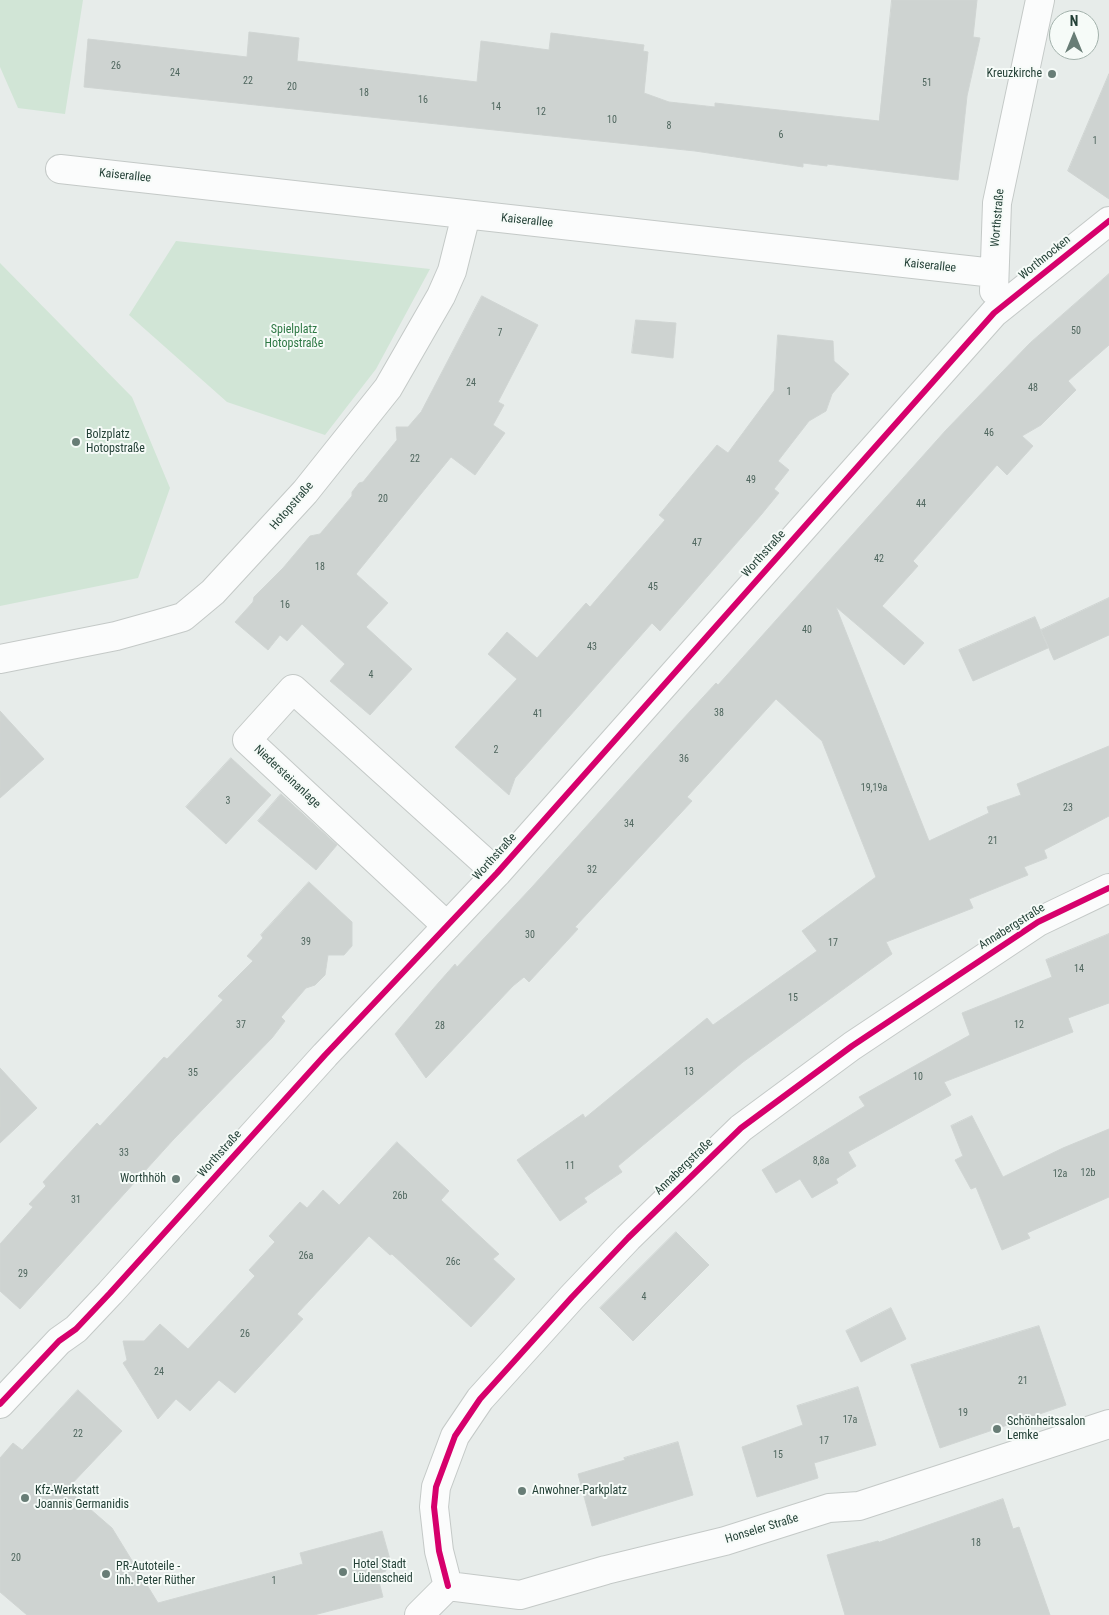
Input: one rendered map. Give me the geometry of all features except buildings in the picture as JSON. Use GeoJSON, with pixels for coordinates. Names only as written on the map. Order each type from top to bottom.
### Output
{"type":"FeatureCollection","features":[{"type":"Feature","properties":{"kind":"street","name":"Worthstraße"},"geometry":{"type":"LineString","coordinates":[[0,1404],[59,1341],[76,1329],[110,1293],[324,1055],[497,873],[994,313],[997,203],[1040,0]]}},
{"type":"Feature","properties":{"kind":"street","name":"Kaiserallee"},"geometry":{"type":"LineString","coordinates":[[60,169],[994,272]]}},
{"type":"Feature","properties":{"kind":"street","name":"Hotopstraße"},"geometry":{"type":"LineString","coordinates":[[0,659],[116,636],[159,624],[183,616],[213,592],[305,492],[388,388],[452,271],[466,215]]}},
{"type":"Feature","properties":{"kind":"street","name":"Worthnocken"},"geometry":{"type":"LineString","coordinates":[[994,313],[1109,221]]}},
{"type":"Feature","properties":{"kind":"street","name":"Niedersteinanlage"},"geometry":{"type":"LineString","coordinates":[[447,926],[247,740],[293,689],[497,873]]}},
{"type":"Feature","properties":{"kind":"street","name":"Annabergstraße"},"geometry":{"type":"LineString","coordinates":[[448,1586],[439,1551],[434,1508],[436,1486],[455,1436],[480,1399],[578,1290],[628,1238],[741,1128],[852,1046],[1038,922],[1109,888]]}},
{"type":"Feature","properties":{"kind":"street","name":"Honseler Straße"},"geometry":{"type":"LineString","coordinates":[[448,1586],[520,1595],[639,1561],[725,1541],[829,1508],[859,1506],[1109,1424]]}},
{"type":"Feature","properties":{"kind":"street"},"geometry":{"type":"LineString","coordinates":[[419,1615],[448,1586]]}},
{"type":"Feature","properties":{"kind":"green space"},"geometry":{"type":"Polygon","coordinates":[[[0,0],[83,0],[65,114],[18,108],[0,67],[0,0]]]}},
{"type":"Feature","properties":{"kind":"green space","name":"Spielplatz Hotopstraße"},"geometry":{"type":"Polygon","coordinates":[[[176,241],[430,269],[376,369],[325,435],[227,402],[129,315],[176,241]]]}},
{"type":"Feature","properties":{"kind":"green space","name":"Bolzplatz Hotopstraße"},"geometry":{"type":"Polygon","coordinates":[[[0,263],[132,397],[170,488],[138,578],[0,606],[0,263]]]}},
{"type":"Feature","properties":{"kind":"cycle path"},"geometry":{"type":"LineString","coordinates":[[0,1404],[59,1341],[76,1329],[110,1293],[325,1055],[497,873],[994,313],[1109,221]]}},
{"type":"Feature","properties":{"kind":"cycle path"},"geometry":{"type":"LineString","coordinates":[[448,1586],[439,1551],[434,1507],[436,1487],[455,1436],[480,1399],[572,1297],[628,1238],[741,1128],[852,1046],[1038,922],[1109,888]]}},
{"type":"Feature","properties":{"kind":"place","name":"Kreuzkirche"},"geometry":{"type":"Point","coordinates":[1052,74]}},
{"type":"Feature","properties":{"kind":"place","name":"Bolzplatz Hotopstraße"},"geometry":{"type":"Point","coordinates":[76,442]}},
{"type":"Feature","properties":{"kind":"place","name":"Worthhöh"},"geometry":{"type":"Point","coordinates":[176,1179]}},
{"type":"Feature","properties":{"kind":"place","name":"Schönheitssalon Lemke"},"geometry":{"type":"Point","coordinates":[997,1429]}},
{"type":"Feature","properties":{"kind":"place","name":"Anwohner-Parkplatz"},"geometry":{"type":"Point","coordinates":[522,1491]}},
{"type":"Feature","properties":{"kind":"place","name":"Kfz-Werkstatt Joannis Germanidis"},"geometry":{"type":"Point","coordinates":[25,1498]}},
{"type":"Feature","properties":{"kind":"place","name":"Hotel Stadt Lüdenscheid"},"geometry":{"type":"Point","coordinates":[343,1572]}},
{"type":"Feature","properties":{"kind":"place","name":"PR-Autoteile - Inh. Peter Rüther"},"geometry":{"type":"Point","coordinates":[106,1574]}}]}
